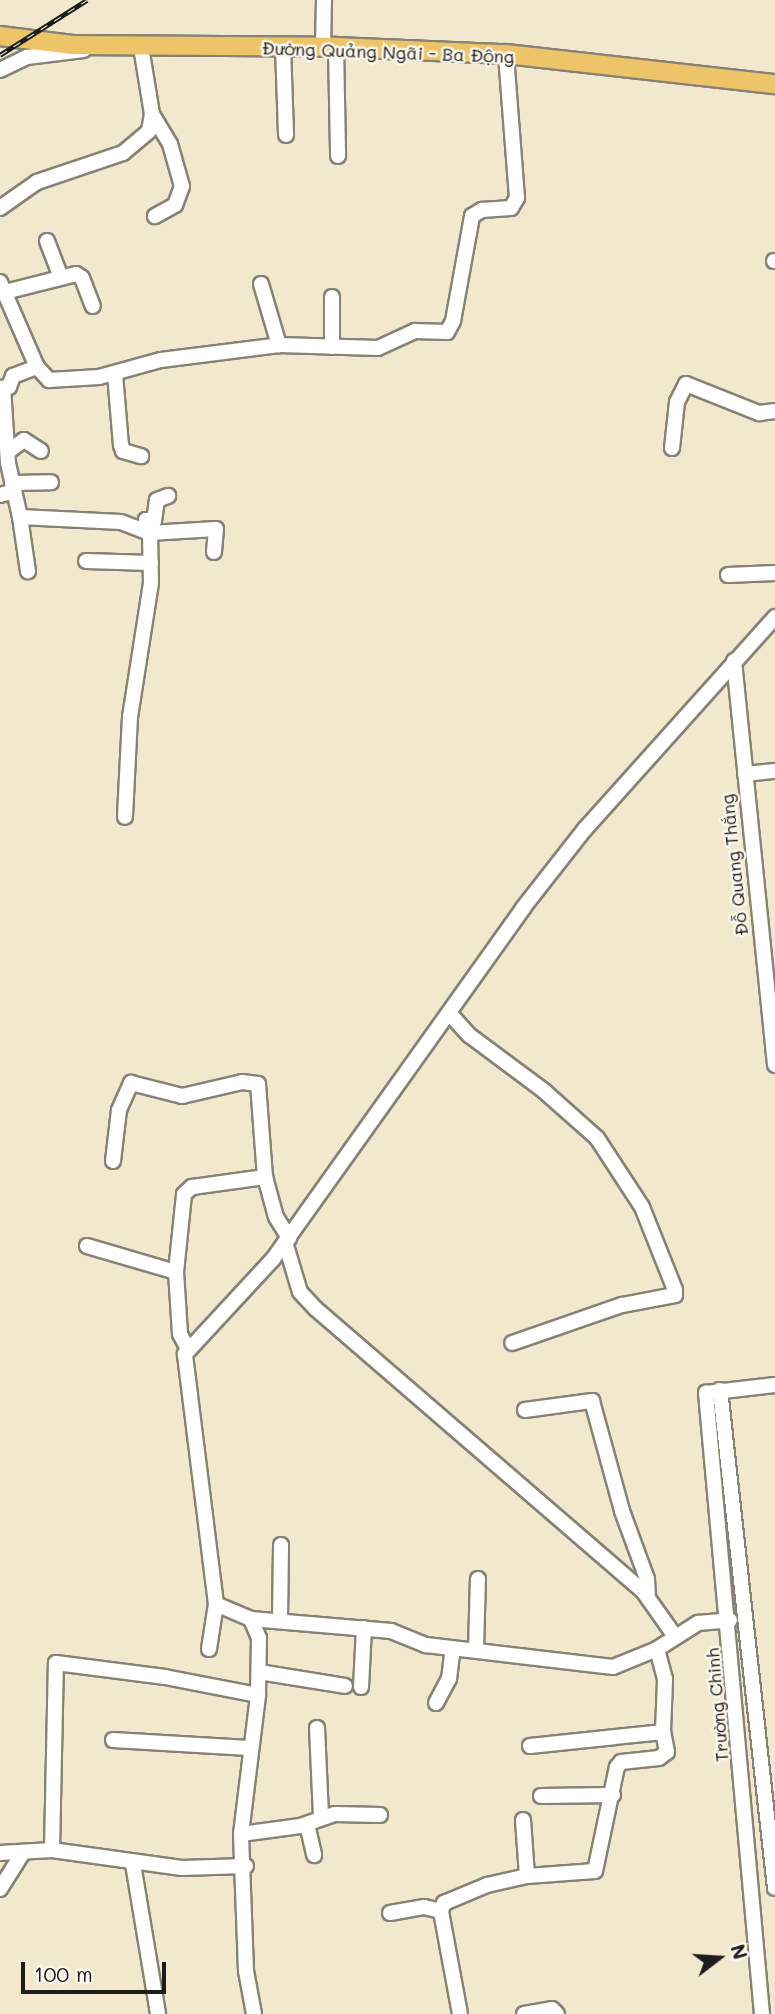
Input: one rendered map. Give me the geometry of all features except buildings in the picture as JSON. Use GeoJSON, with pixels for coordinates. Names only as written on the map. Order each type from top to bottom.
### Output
{"type":"FeatureCollection","features":[{"type":"Feature","properties":{"kind":"main road","name":"Đường Quảng Ngãi - Ba Động"},"geometry":{"type":"LineString","coordinates":[[0,36],[141,47],[330,47],[506,54],[775,84]]}},
{"type":"Feature","properties":{"kind":"street"},"geometry":{"type":"LineString","coordinates":[[324,0],[338,156]]}},
{"type":"Feature","properties":{"kind":"street"},"geometry":{"type":"LineString","coordinates":[[0,71],[27,57],[102,44]]}},
{"type":"Feature","properties":{"kind":"street"},"geometry":{"type":"LineString","coordinates":[[0,208],[37,182],[123,153],[149,131],[152,114],[141,47]]}},
{"type":"Feature","properties":{"kind":"street"},"geometry":{"type":"LineString","coordinates":[[283,47],[286,135]]}},
{"type":"Feature","properties":{"kind":"street"},"geometry":{"type":"LineString","coordinates":[[93,306],[79,275],[2,287],[37,368],[49,380],[115,374],[161,360],[279,345],[378,348],[415,331],[451,329],[472,216],[482,210],[511,208],[517,198],[506,54]]}},
{"type":"Feature","properties":{"kind":"street"},"geometry":{"type":"LineString","coordinates":[[152,114],[170,144],[182,186],[175,205],[155,216]]}},
{"type":"Feature","properties":{"kind":"street"},"geometry":{"type":"LineString","coordinates":[[47,241],[61,277]]}},
{"type":"Feature","properties":{"kind":"street"},"geometry":{"type":"LineString","coordinates":[[261,284],[279,345]]}},
{"type":"Feature","properties":{"kind":"street"},"geometry":{"type":"LineString","coordinates":[[332,297],[332,347]]}},
{"type":"Feature","properties":{"kind":"street"},"geometry":{"type":"LineString","coordinates":[[28,571],[20,517],[8,490],[1,388],[9,387],[13,376],[37,368]]}},
{"type":"Feature","properties":{"kind":"street"},"geometry":{"type":"LineString","coordinates":[[115,374],[121,445],[123,451],[141,457]]}},
{"type":"Feature","properties":{"kind":"street"},"geometry":{"type":"LineString","coordinates":[[672,448],[677,402],[686,384],[759,413],[775,411]]}},
{"type":"Feature","properties":{"kind":"street"},"geometry":{"type":"LineString","coordinates":[[6,460],[24,440],[41,451]]}},
{"type":"Feature","properties":{"kind":"street"},"geometry":{"type":"LineString","coordinates":[[8,490],[51,482]]}},
{"type":"Feature","properties":{"kind":"street"},"geometry":{"type":"LineString","coordinates":[[125,817],[130,717],[151,563],[146,520],[154,521],[157,500],[168,496]]}},
{"type":"Feature","properties":{"kind":"street"},"geometry":{"type":"LineString","coordinates":[[20,517],[76,516],[147,530],[216,529],[214,552]]}},
{"type":"Feature","properties":{"kind":"street"},"geometry":{"type":"LineString","coordinates":[[86,561],[151,563]]}},
{"type":"Feature","properties":{"kind":"street"},"geometry":{"type":"LineString","coordinates":[[728,575],[775,573]]}},
{"type":"Feature","properties":{"kind":"street"},"geometry":{"type":"LineString","coordinates":[[188,1349],[287,1240],[523,908],[585,829],[775,617]]}},
{"type":"Feature","properties":{"kind":"street","name":"Đỗ Quang Thắng"},"geometry":{"type":"LineString","coordinates":[[734,661],[775,1065]]}},
{"type":"Feature","properties":{"kind":"street"},"geometry":{"type":"LineString","coordinates":[[745,774],[775,771]]}},
{"type":"Feature","properties":{"kind":"street"},"geometry":{"type":"LineString","coordinates":[[759,920],[775,917]]}},
{"type":"Feature","properties":{"kind":"street"},"geometry":{"type":"LineString","coordinates":[[450,1014],[469,1035],[544,1091],[597,1138],[642,1206],[675,1290],[675,1295],[622,1304],[512,1343]]}},
{"type":"Feature","properties":{"kind":"street"},"geometry":{"type":"LineString","coordinates":[[113,1161],[119,1110],[131,1083],[182,1096],[242,1082],[258,1084],[265,1177],[276,1217],[287,1240],[300,1292],[316,1309],[648,1596],[674,1635]]}},
{"type":"Feature","properties":{"kind":"street"},"geometry":{"type":"LineString","coordinates":[[209,1649],[216,1604],[188,1402],[188,1349],[180,1334],[176,1272],[181,1207],[188,1189],[265,1177]]}},
{"type":"Feature","properties":{"kind":"street"},"geometry":{"type":"LineString","coordinates":[[87,1246],[176,1272]]}},
{"type":"Feature","properties":{"kind":"street"},"geometry":{"type":"LineString","coordinates":[[720,1390],[775,1385]]}},
{"type":"Feature","properties":{"kind":"street","name":"Trường Chinh"},"geometry":{"type":"LineString","coordinates":[[762,2014],[730,1620],[706,1393],[720,1390],[775,1888]]}},
{"type":"Feature","properties":{"kind":"street"},"geometry":{"type":"LineString","coordinates":[[525,1410],[592,1401],[647,1579],[648,1596]]}},
{"type":"Feature","properties":{"kind":"street"},"geometry":{"type":"LineString","coordinates":[[280,1619],[281,1545]]}},
{"type":"Feature","properties":{"kind":"street"},"geometry":{"type":"LineString","coordinates":[[476,1649],[478,1579]]}},
{"type":"Feature","properties":{"kind":"street"},"geometry":{"type":"LineString","coordinates":[[216,1604],[251,1619],[280,1619],[391,1630],[426,1645],[613,1667],[657,1649],[674,1635],[698,1623],[730,1620]]}},
{"type":"Feature","properties":{"kind":"street"},"geometry":{"type":"LineString","coordinates":[[251,1619],[259,1638],[258,1695],[249,1748],[241,1834],[246,1866],[246,1971],[254,2014]]}},
{"type":"Feature","properties":{"kind":"street"},"geometry":{"type":"LineString","coordinates":[[361,1687],[364,1628]]}},
{"type":"Feature","properties":{"kind":"street"},"geometry":{"type":"LineString","coordinates":[[436,1703],[449,1679],[453,1648]]}},
{"type":"Feature","properties":{"kind":"street"},"geometry":{"type":"LineString","coordinates":[[460,2014],[441,1912],[444,1903],[527,1875],[596,1871],[621,1762],[665,1756],[667,1744],[663,1732],[666,1689],[657,1649]]}},
{"type":"Feature","properties":{"kind":"street"},"geometry":{"type":"LineString","coordinates":[[52,1850],[56,1663],[165,1677],[258,1695]]}},
{"type":"Feature","properties":{"kind":"street"},"geometry":{"type":"LineString","coordinates":[[259,1672],[345,1686]]}},
{"type":"Feature","properties":{"kind":"street"},"geometry":{"type":"LineString","coordinates":[[317,1728],[321,1816]]}},
{"type":"Feature","properties":{"kind":"street"},"geometry":{"type":"LineString","coordinates":[[530,1746],[663,1732]]}},
{"type":"Feature","properties":{"kind":"street"},"geometry":{"type":"LineString","coordinates":[[113,1740],[249,1748]]}},
{"type":"Feature","properties":{"kind":"street"},"geometry":{"type":"LineString","coordinates":[[541,1796],[613,1795]]}},
{"type":"Feature","properties":{"kind":"street"},"geometry":{"type":"LineString","coordinates":[[241,1834],[307,1824],[321,1816],[380,1815]]}},
{"type":"Feature","properties":{"kind":"street"},"geometry":{"type":"LineString","coordinates":[[523,1820],[527,1875]]}},
{"type":"Feature","properties":{"kind":"street"},"geometry":{"type":"LineString","coordinates":[[307,1824],[314,1855]]}},
{"type":"Feature","properties":{"kind":"street"},"geometry":{"type":"LineString","coordinates":[[0,1853],[22,1854],[52,1850],[133,1864],[246,1866]]}},
{"type":"Feature","properties":{"kind":"street"},"geometry":{"type":"LineString","coordinates":[[0,1889],[22,1854]]}},
{"type":"Feature","properties":{"kind":"street"},"geometry":{"type":"LineString","coordinates":[[133,1864],[158,2014]]}},
{"type":"Feature","properties":{"kind":"street"},"geometry":{"type":"LineString","coordinates":[[390,1913],[424,1907],[441,1912]]}},
{"type":"Feature","properties":{"kind":"street"},"geometry":{"type":"LineString","coordinates":[[524,2014],[552,2009],[557,2014]]}},
{"type":"Feature","properties":{"kind":"railway"},"geometry":{"type":"LineString","coordinates":[[0,55],[87,0]]}}]}
